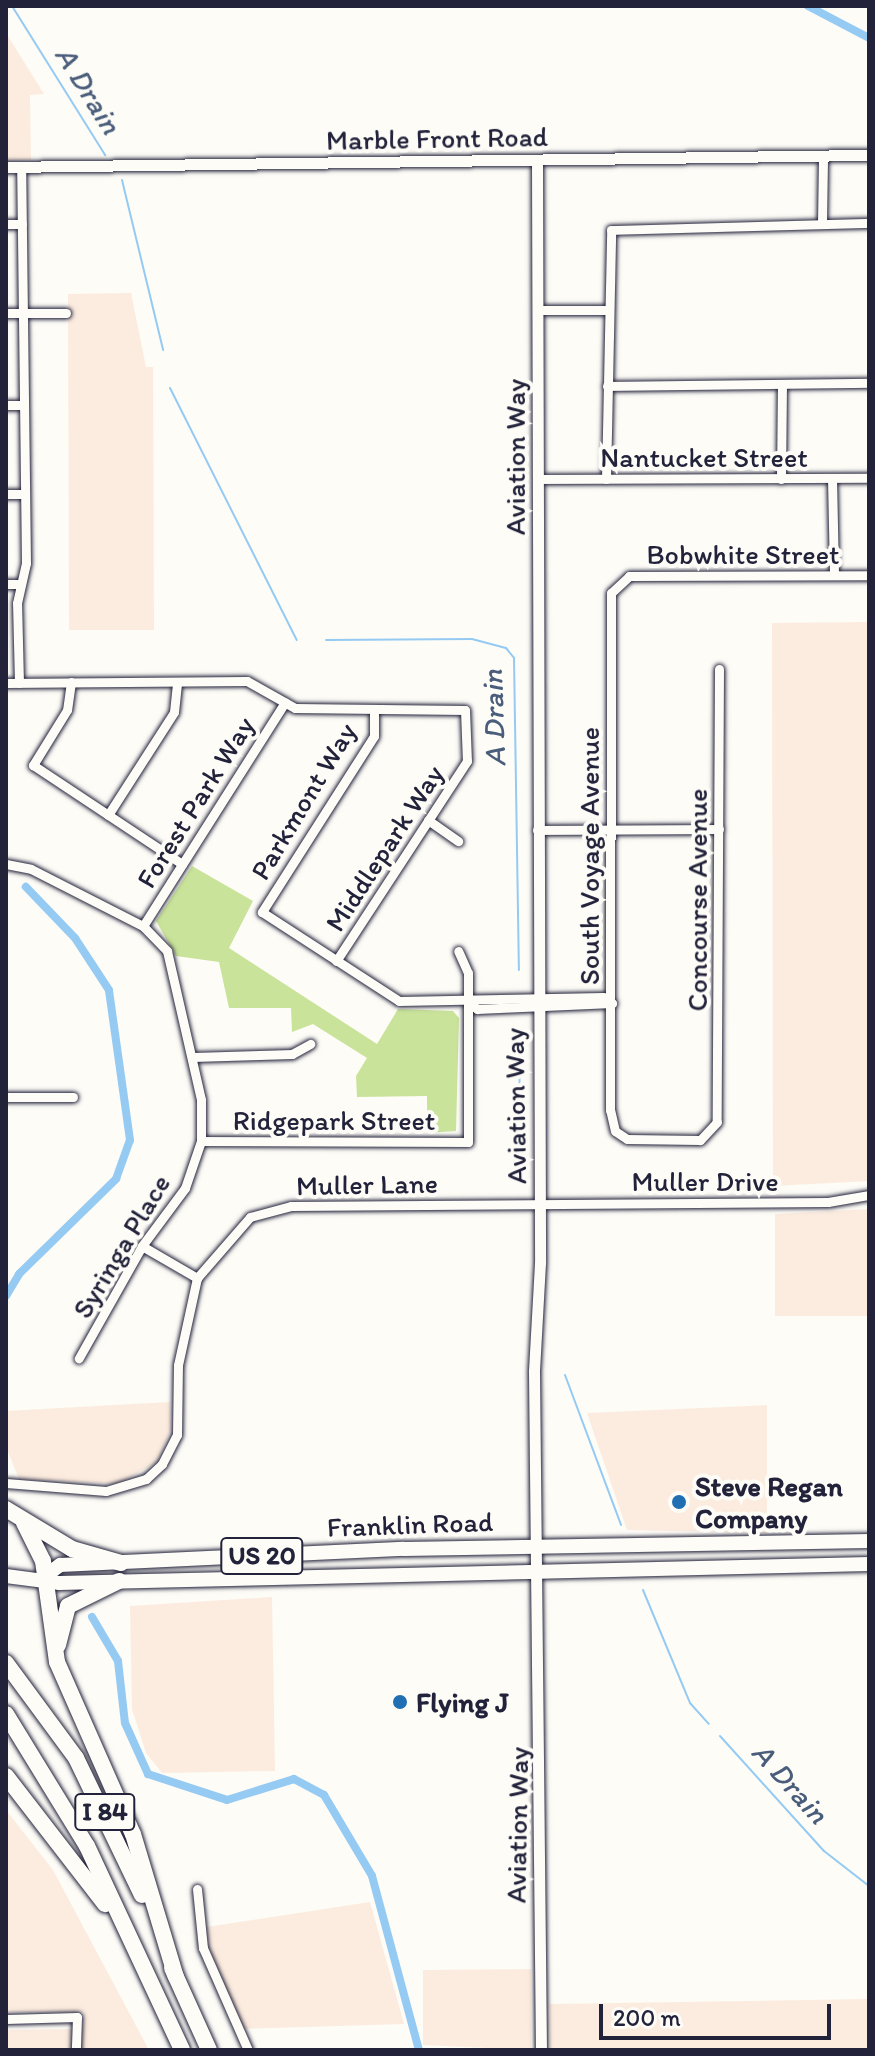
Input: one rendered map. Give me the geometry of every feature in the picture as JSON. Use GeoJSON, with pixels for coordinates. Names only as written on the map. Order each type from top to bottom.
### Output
{"type":"FeatureCollection","features":[{"type":"Feature","properties":{"kind":"highway","name":"US 20"},"geometry":{"type":"LineString","coordinates":[[6,1509],[24,1523],[72,1549],[121,1563]]}},
{"type":"Feature","properties":{"kind":"highway"},"geometry":{"type":"LineString","coordinates":[[24,1523],[45,1576],[57,1662],[133,1834],[176,1977]]}},
{"type":"Feature","properties":{"kind":"highway"},"geometry":{"type":"LineString","coordinates":[[57,1662],[68,1606],[119,1581]]}},
{"type":"Feature","properties":{"kind":"highway","name":"I 84"},"geometry":{"type":"LineString","coordinates":[[6,1663],[76,1758],[209,2050]]}},
{"type":"Feature","properties":{"kind":"highway","name":"I 84"},"geometry":{"type":"LineString","coordinates":[[6,1714],[87,1846],[182,2050]]}},
{"type":"Feature","properties":{"kind":"highway"},"geometry":{"type":"LineString","coordinates":[[6,1776],[71,1851],[154,1988]]}},
{"type":"Feature","properties":{"kind":"main road","name":"US 20"},"geometry":{"type":"LineString","coordinates":[[540,1546],[869,1541]]}},
{"type":"Feature","properties":{"kind":"main road","name":"Franklin Road"},"geometry":{"type":"LineString","coordinates":[[45,1576],[60,1565],[540,1546]]}},
{"type":"Feature","properties":{"kind":"main road"},"geometry":{"type":"LineString","coordinates":[[267,1577],[271,1564],[379,1550]]}},
{"type":"Feature","properties":{"kind":"main road"},"geometry":{"type":"LineString","coordinates":[[786,1566],[869,1557]]}},
{"type":"Feature","properties":{"kind":"main road","name":"US 20"},"geometry":{"type":"LineString","coordinates":[[541,1569],[869,1564]]}},
{"type":"Feature","properties":{"kind":"main road","name":"Franklin Road"},"geometry":{"type":"LineString","coordinates":[[6,1576],[45,1576],[59,1583],[541,1569]]}},
{"type":"Feature","properties":{"kind":"street","name":"Marble Front Road"},"geometry":{"type":"LineString","coordinates":[[6,167],[869,155]]}},
{"type":"Feature","properties":{"kind":"street"},"geometry":{"type":"LineString","coordinates":[[822,223],[823,156]]}},
{"type":"Feature","properties":{"kind":"street","name":"Aviation Way"},"geometry":{"type":"LineString","coordinates":[[537,160],[540,1204],[534,1372],[541,1569],[541,2050]]}},
{"type":"Feature","properties":{"kind":"street"},"geometry":{"type":"LineString","coordinates":[[19,683],[25,494],[21,167]]}},
{"type":"Feature","properties":{"kind":"street"},"geometry":{"type":"LineString","coordinates":[[606,479],[606,310],[611,230],[869,223]]}},
{"type":"Feature","properties":{"kind":"street"},"geometry":{"type":"LineString","coordinates":[[6,224],[22,224]]}},
{"type":"Feature","properties":{"kind":"street"},"geometry":{"type":"LineString","coordinates":[[539,310],[606,310]]}},
{"type":"Feature","properties":{"kind":"street"},"geometry":{"type":"LineString","coordinates":[[6,313],[66,313]]}},
{"type":"Feature","properties":{"kind":"street"},"geometry":{"type":"LineString","coordinates":[[607,386],[869,383]]}},
{"type":"Feature","properties":{"kind":"street"},"geometry":{"type":"LineString","coordinates":[[781,479],[782,384]]}},
{"type":"Feature","properties":{"kind":"street"},"geometry":{"type":"LineString","coordinates":[[6,405],[24,405]]}},
{"type":"Feature","properties":{"kind":"street"},"geometry":{"type":"LineString","coordinates":[[832,478],[834,575]]}},
{"type":"Feature","properties":{"kind":"street","name":"Nantucket Street"},"geometry":{"type":"LineString","coordinates":[[539,479],[869,478]]}},
{"type":"Feature","properties":{"kind":"street"},"geometry":{"type":"LineString","coordinates":[[6,494],[25,494]]}},
{"type":"Feature","properties":{"kind":"street","name":"Bobwhite Street"},"geometry":{"type":"LineString","coordinates":[[617,581],[869,575]]}},
{"type":"Feature","properties":{"kind":"street","name":"South Voyage Avenue"},"geometry":{"type":"LineString","coordinates":[[615,1131],[610,830],[617,581]]}},
{"type":"Feature","properties":{"kind":"street"},"geometry":{"type":"LineString","coordinates":[[6,584],[21,584]]}},
{"type":"Feature","properties":{"kind":"street","name":"Concourse Avenue"},"geometry":{"type":"LineString","coordinates":[[615,1131],[627,1139],[700,1140],[715,1131],[719,669]]}},
{"type":"Feature","properties":{"kind":"street"},"geometry":{"type":"LineString","coordinates":[[6,683],[247,681],[285,702],[374,709]]}},
{"type":"Feature","properties":{"kind":"street"},"geometry":{"type":"LineString","coordinates":[[71,682],[67,710],[33,765],[182,864]]}},
{"type":"Feature","properties":{"kind":"street"},"geometry":{"type":"LineString","coordinates":[[108,815],[174,712],[177,682]]}},
{"type":"Feature","properties":{"kind":"street","name":"Forest Park Way"},"geometry":{"type":"LineString","coordinates":[[143,926],[285,702]]}},
{"type":"Feature","properties":{"kind":"street","name":"Middlepark Way"},"geometry":{"type":"LineString","coordinates":[[336,961],[467,761],[465,710],[374,709]]}},
{"type":"Feature","properties":{"kind":"street","name":"Parkmont Way"},"geometry":{"type":"LineString","coordinates":[[336,961],[262,912],[374,736],[374,709]]}},
{"type":"Feature","properties":{"kind":"street"},"geometry":{"type":"LineString","coordinates":[[428,820],[458,841]]}},
{"type":"Feature","properties":{"kind":"street"},"geometry":{"type":"LineString","coordinates":[[537,830],[719,829]]}},
{"type":"Feature","properties":{"kind":"street","name":"Syringa Place"},"geometry":{"type":"LineString","coordinates":[[11,864],[143,926],[167,951],[193,1057],[201,1141],[185,1188],[142,1246],[79,1358]]}},
{"type":"Feature","properties":{"kind":"street"},"geometry":{"type":"LineString","coordinates":[[458,951],[469,1002]]}},
{"type":"Feature","properties":{"kind":"street"},"geometry":{"type":"LineString","coordinates":[[336,961],[399,1001],[612,1003]]}},
{"type":"Feature","properties":{"kind":"street","name":"Ridgepark Street"},"geometry":{"type":"LineString","coordinates":[[201,1141],[468,1142],[469,1002]]}},
{"type":"Feature","properties":{"kind":"street"},"geometry":{"type":"LineString","coordinates":[[193,1057],[292,1054],[310,1044]]}},
{"type":"Feature","properties":{"kind":"street"},"geometry":{"type":"LineString","coordinates":[[6,1097],[73,1097]]}},
{"type":"Feature","properties":{"kind":"street","name":"Muller Drive"},"geometry":{"type":"LineString","coordinates":[[540,1204],[828,1202],[869,1195]]}},
{"type":"Feature","properties":{"kind":"street","name":"Muller Lane"},"geometry":{"type":"LineString","coordinates":[[6,1483],[106,1491],[146,1479],[162,1464],[177,1435],[178,1365],[197,1278],[250,1217],[291,1206],[540,1204]]}},
{"type":"Feature","properties":{"kind":"street"},"geometry":{"type":"LineString","coordinates":[[142,1246],[197,1278]]}},
{"type":"Feature","properties":{"kind":"street"},"geometry":{"type":"LineString","coordinates":[[197,1889],[203,1948],[248,2050]]}},
{"type":"Feature","properties":{"kind":"street"},"geometry":{"type":"LineString","coordinates":[[6,2019],[77,2017],[76,2050]]}},
{"type":"Feature","properties":{"kind":"shaded area"},"geometry":{"type":"Polygon","coordinates":[[[6,33],[44,94],[30,95],[31,160],[6,161],[6,33]]]}},
{"type":"Feature","properties":{"kind":"shaded area"},"geometry":{"type":"Polygon","coordinates":[[[131,293],[146,367],[153,367],[154,630],[69,630],[68,294],[131,293]]]}},
{"type":"Feature","properties":{"kind":"shaded area"},"geometry":{"type":"Polygon","coordinates":[[[869,622],[869,1181],[773,1186],[772,623],[869,622]]]}},
{"type":"Feature","properties":{"kind":"shaded area"},"geometry":{"type":"Polygon","coordinates":[[[869,1209],[869,1316],[775,1316],[775,1214],[869,1209]]]}},
{"type":"Feature","properties":{"kind":"shaded area"},"geometry":{"type":"Polygon","coordinates":[[[170,1402],[171,1429],[157,1462],[118,1484],[19,1479],[6,1447],[6,1411],[170,1402]]]}},
{"type":"Feature","properties":{"kind":"shaded area"},"geometry":{"type":"Polygon","coordinates":[[[767,1405],[767,1533],[627,1530],[587,1413],[767,1405]]]}},
{"type":"Feature","properties":{"kind":"shaded area"},"geometry":{"type":"Polygon","coordinates":[[[272,1597],[275,1771],[162,1773],[146,1753],[132,1709],[130,1606],[272,1597]]]}},
{"type":"Feature","properties":{"kind":"shaded area"},"geometry":{"type":"Polygon","coordinates":[[[6,1810],[53,1870],[149,2050],[6,2050],[6,2030],[83,2029],[84,2012],[6,2012],[6,1810]]]}},
{"type":"Feature","properties":{"kind":"shaded area"},"geometry":{"type":"Polygon","coordinates":[[[370,1902],[404,2024],[239,2029],[200,1928],[370,1902]]]}},
{"type":"Feature","properties":{"kind":"shaded area"},"geometry":{"type":"Polygon","coordinates":[[[531,1969],[531,2050],[423,2045],[423,1970],[531,1969]]]}},
{"type":"Feature","properties":{"kind":"shaded area"},"geometry":{"type":"Polygon","coordinates":[[[869,1999],[869,2050],[550,2050],[550,2004],[869,1999]]]}},
{"type":"Feature","properties":{"kind":"green space"},"geometry":{"type":"Polygon","coordinates":[[[192,866],[253,901],[229,948],[377,1044],[398,1009],[453,1011],[459,1018],[456,1131],[427,1133],[427,1096],[357,1097],[356,1076],[367,1058],[313,1024],[292,1032],[291,1008],[229,1008],[219,962],[176,956],[156,921],[192,866]]]}},
{"type":"Feature","properties":{"kind":"waterway","name":"A Drain"},"geometry":{"type":"LineString","coordinates":[[12,6],[105,155]]}},
{"type":"Feature","properties":{"kind":"waterway"},"geometry":{"type":"LineString","coordinates":[[808,6],[869,38]]}},
{"type":"Feature","properties":{"kind":"waterway","name":"A Drain"},"geometry":{"type":"LineString","coordinates":[[122,180],[163,350]]}},
{"type":"Feature","properties":{"kind":"waterway","name":"A Drain"},"geometry":{"type":"LineString","coordinates":[[170,388],[297,640]]}},
{"type":"Feature","properties":{"kind":"waterway","name":"A Drain"},"geometry":{"type":"LineString","coordinates":[[326,640],[472,639],[506,648],[514,658],[519,970]]}},
{"type":"Feature","properties":{"kind":"waterway"},"geometry":{"type":"LineString","coordinates":[[6,1296],[19,1274],[116,1179],[130,1140],[109,990],[75,938],[26,887]]}},
{"type":"Feature","properties":{"kind":"waterway","name":"A Drain"},"geometry":{"type":"LineString","coordinates":[[519,1036],[520,1115]]}},
{"type":"Feature","properties":{"kind":"waterway","name":"A Drain"},"geometry":{"type":"LineString","coordinates":[[565,1375],[621,1525]]}},
{"type":"Feature","properties":{"kind":"waterway","name":"A Drain"},"geometry":{"type":"LineString","coordinates":[[643,1590],[690,1703],[709,1724]]}},
{"type":"Feature","properties":{"kind":"waterway"},"geometry":{"type":"LineString","coordinates":[[92,1617],[118,1661],[125,1723],[148,1774],[227,1800],[294,1779],[324,1795],[372,1876],[419,2050]]}},
{"type":"Feature","properties":{"kind":"waterway","name":"A Drain"},"geometry":{"type":"LineString","coordinates":[[720,1736],[824,1851],[869,1886]]}},
{"type":"Feature","properties":{"kind":"place","name":"Steve Regan Company"},"geometry":{"type":"Point","coordinates":[679,1502]}},
{"type":"Feature","properties":{"kind":"place","name":"Flying J"},"geometry":{"type":"Point","coordinates":[400,1702]}}]}
